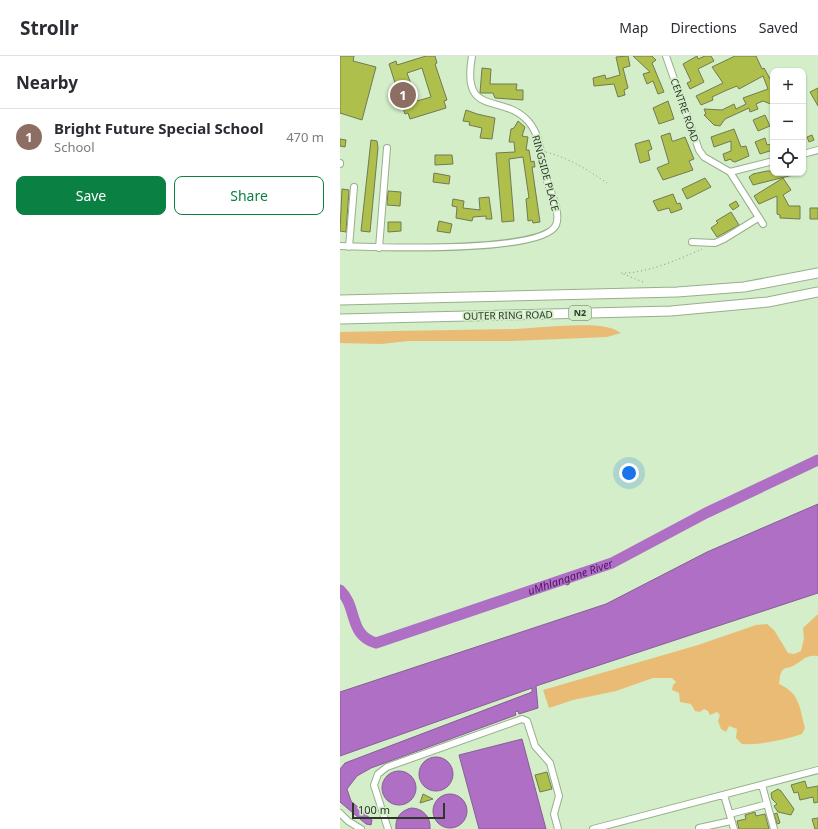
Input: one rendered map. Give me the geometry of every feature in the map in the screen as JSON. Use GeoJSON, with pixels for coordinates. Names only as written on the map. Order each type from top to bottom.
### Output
{"type":"FeatureCollection","features":[{"type":"Feature","properties":{"kind":"highway","name":"OUTER RING ROAD"},"geometry":{"type":"LineString","coordinates":[[340,300],[678,292],[744,287],[818,273]]}},
{"type":"Feature","properties":{"kind":"highway","name":"OUTER RING ROAD"},"geometry":{"type":"LineString","coordinates":[[340,319],[671,311],[768,302],[818,292]]}},
{"type":"Feature","properties":{"kind":"street","name":"RINGSIDE PLACE"},"geometry":{"type":"LineString","coordinates":[[340,246],[379,248],[446,248],[523,241],[537,238],[545,234],[556,225],[558,217],[544,174],[536,132],[522,116],[488,103],[474,93],[469,78],[472,56]]}},
{"type":"Feature","properties":{"kind":"street","name":"CENTRE ROAD"},"geometry":{"type":"LineString","coordinates":[[666,56],[699,150],[704,157],[730,172],[763,224]]}},
{"type":"Feature","properties":{"kind":"street"},"geometry":{"type":"LineString","coordinates":[[379,248],[387,148]]}},
{"type":"Feature","properties":{"kind":"street"},"geometry":{"type":"LineString","coordinates":[[806,153],[818,150]]}},
{"type":"Feature","properties":{"kind":"street"},"geometry":{"type":"LineString","coordinates":[[730,172],[770,162]]}},
{"type":"Feature","properties":{"kind":"street"},"geometry":{"type":"LineString","coordinates":[[350,247],[354,187]]}},
{"type":"Feature","properties":{"kind":"street"},"geometry":{"type":"LineString","coordinates":[[692,242],[715,243],[758,218]]}},
{"type":"Feature","properties":{"kind":"street"},"geometry":{"type":"LineString","coordinates":[[388,829],[374,785],[375,779],[382,771],[430,751],[522,719],[527,721],[535,746],[550,763],[559,796],[554,814],[558,829]]}},
{"type":"Feature","properties":{"kind":"street"},"geometry":{"type":"LineString","coordinates":[[593,829],[818,770]]}},
{"type":"Feature","properties":{"kind":"street"},"geometry":{"type":"LineString","coordinates":[[762,785],[774,829]]}},
{"type":"Feature","properties":{"kind":"street"},"geometry":{"type":"LineString","coordinates":[[724,795],[734,829]]}},
{"type":"Feature","properties":{"kind":"street"},"geometry":{"type":"LineString","coordinates":[[698,828],[731,818],[767,804]]}},
{"type":"Feature","properties":{"kind":"street"},"geometry":{"type":"LineString","coordinates":[[340,813],[348,821],[361,829]]}},
{"type":"Feature","properties":{"kind":"path"},"geometry":{"type":"LineString","coordinates":[[540,150],[561,156],[588,170],[607,183]]}},
{"type":"Feature","properties":{"kind":"path"},"geometry":{"type":"LineString","coordinates":[[643,282],[621,273],[630,274],[702,249]]}},
{"type":"Feature","properties":{"kind":"shaded area"},"geometry":{"type":"Polygon","coordinates":[[[558,326],[599,326],[607,327],[621,333],[607,337],[512,341],[409,341],[381,344],[340,343],[340,332],[516,329],[558,326]]]}},
{"type":"Feature","properties":{"kind":"shaded area"},"geometry":{"type":"Polygon","coordinates":[[[818,504],[818,593],[536,686],[538,708],[519,714],[518,711],[515,712],[516,715],[371,768],[357,776],[347,789],[351,801],[372,820],[371,825],[366,824],[340,802],[340,769],[345,763],[532,692],[532,688],[340,756],[340,692],[606,604],[707,552],[818,504]]]}},
{"type":"Feature","properties":{"kind":"shaded area"},"geometry":{"type":"Polygon","coordinates":[[[818,614],[818,656],[804,658],[792,667],[785,668],[781,672],[780,676],[779,684],[791,692],[795,697],[802,714],[805,728],[802,734],[795,736],[764,743],[742,744],[736,738],[737,729],[729,726],[726,732],[721,729],[718,721],[720,715],[717,712],[710,715],[708,711],[704,709],[700,712],[695,711],[691,704],[680,702],[679,693],[672,690],[673,685],[676,682],[672,678],[653,678],[616,691],[573,700],[549,708],[543,690],[698,645],[756,625],[767,624],[774,630],[788,653],[794,654],[801,651],[804,638],[803,628],[818,614]]]}},
{"type":"Feature","properties":{"kind":"shaded area"},"geometry":{"type":"Polygon","coordinates":[[[522,739],[546,829],[479,829],[459,755],[522,739]]]}},
{"type":"Feature","properties":{"kind":"shaded area"},"geometry":{"type":"Polygon","coordinates":[[[433,757],[439,757],[443,758],[450,764],[453,774],[452,781],[446,788],[439,791],[433,791],[429,790],[422,784],[419,777],[419,771],[420,767],[426,760],[433,757]]]}},
{"type":"Feature","properties":{"kind":"shaded area"},"geometry":{"type":"Polygon","coordinates":[[[396,771],[402,771],[406,772],[413,778],[416,788],[415,795],[409,802],[402,805],[396,805],[392,804],[385,798],[382,791],[382,785],[383,781],[389,774],[396,771]]]}},
{"type":"Feature","properties":{"kind":"shaded area"},"geometry":{"type":"Polygon","coordinates":[[[447,794],[453,794],[457,795],[464,801],[467,811],[466,818],[460,825],[453,828],[447,828],[443,827],[436,821],[433,814],[433,808],[434,804],[440,797],[447,794]]]}},
{"type":"Feature","properties":{"kind":"shaded area"},"geometry":{"type":"Polygon","coordinates":[[[411,808],[423,811],[428,817],[430,829],[396,829],[397,818],[401,813],[411,808]]]}},
{"type":"Feature","properties":{"kind":"building"},"geometry":{"type":"Polygon","coordinates":[[[340,56],[354,56],[353,61],[376,67],[362,120],[340,113],[340,56]]]}},
{"type":"Feature","properties":{"kind":"building"},"geometry":{"type":"Polygon","coordinates":[[[426,56],[435,56],[437,63],[435,64],[447,100],[444,101],[446,108],[410,119],[408,113],[405,114],[389,64],[396,61],[397,65],[426,56]],[[422,68],[407,73],[417,101],[431,97],[422,68]]]}},
{"type":"Feature","properties":{"kind":"building"},"geometry":{"type":"Polygon","coordinates":[[[628,56],[630,66],[623,68],[628,88],[624,90],[625,95],[618,97],[614,84],[594,86],[593,78],[605,75],[606,79],[620,75],[616,57],[628,56]]]}},
{"type":"Feature","properties":{"kind":"building"},"geometry":{"type":"Polygon","coordinates":[[[633,56],[652,56],[656,60],[652,63],[664,92],[658,94],[653,81],[647,84],[643,74],[650,72],[633,56]]]}},
{"type":"Feature","properties":{"kind":"building"},"geometry":{"type":"Polygon","coordinates":[[[697,56],[698,59],[705,56],[711,56],[714,61],[698,69],[704,82],[690,89],[687,83],[691,81],[683,64],[697,56]]]}},
{"type":"Feature","properties":{"kind":"building"},"geometry":{"type":"Polygon","coordinates":[[[735,56],[756,56],[762,69],[764,68],[770,79],[770,104],[763,101],[756,104],[758,109],[750,112],[749,108],[725,119],[720,126],[714,125],[704,115],[706,114],[704,109],[722,110],[734,104],[736,109],[746,104],[743,98],[768,89],[763,76],[739,89],[737,86],[712,97],[713,100],[701,105],[696,96],[723,83],[712,67],[735,56]]]}},
{"type":"Feature","properties":{"kind":"building"},"geometry":{"type":"Polygon","coordinates":[[[482,68],[491,69],[490,84],[517,84],[516,90],[523,90],[523,100],[495,98],[493,93],[480,93],[482,68]]]}},
{"type":"Feature","properties":{"kind":"building"},"geometry":{"type":"Polygon","coordinates":[[[818,88],[818,106],[810,92],[818,88]]]}},
{"type":"Feature","properties":{"kind":"building"},"geometry":{"type":"Polygon","coordinates":[[[668,101],[674,119],[659,124],[653,108],[668,101]]]}},
{"type":"Feature","properties":{"kind":"building"},"geometry":{"type":"Polygon","coordinates":[[[466,110],[495,118],[492,139],[480,138],[482,128],[469,125],[470,122],[463,121],[466,110]]]}},
{"type":"Feature","properties":{"kind":"building"},"geometry":{"type":"Polygon","coordinates":[[[765,115],[770,126],[758,131],[753,120],[765,115]]]}},
{"type":"Feature","properties":{"kind":"building"},"geometry":{"type":"Polygon","coordinates":[[[518,121],[525,127],[522,136],[528,137],[526,150],[529,150],[531,162],[534,161],[535,167],[532,167],[540,222],[533,223],[532,220],[528,221],[526,199],[529,198],[523,157],[509,159],[514,221],[502,222],[496,153],[515,152],[514,142],[509,142],[511,129],[514,128],[518,121]]]}},
{"type":"Feature","properties":{"kind":"building"},"geometry":{"type":"Polygon","coordinates":[[[734,129],[741,147],[746,146],[749,156],[735,162],[731,159],[725,161],[723,154],[731,151],[731,141],[714,147],[711,137],[734,129]]]}},
{"type":"Feature","properties":{"kind":"building"},"geometry":{"type":"Polygon","coordinates":[[[670,133],[672,141],[685,137],[694,159],[689,161],[693,170],[663,180],[657,168],[669,163],[661,136],[670,133]]]}},
{"type":"Feature","properties":{"kind":"building"},"geometry":{"type":"Polygon","coordinates":[[[812,135],[814,140],[809,142],[807,137],[812,135]]]}},
{"type":"Feature","properties":{"kind":"building"},"geometry":{"type":"Polygon","coordinates":[[[765,138],[767,145],[770,144],[770,151],[760,154],[755,142],[765,138]]]}},
{"type":"Feature","properties":{"kind":"building"},"geometry":{"type":"Polygon","coordinates":[[[340,139],[346,140],[345,147],[340,146],[340,139]]]}},
{"type":"Feature","properties":{"kind":"building"},"geometry":{"type":"Polygon","coordinates":[[[371,140],[377,141],[378,148],[370,232],[361,231],[371,140]]]}},
{"type":"Feature","properties":{"kind":"building"},"geometry":{"type":"Polygon","coordinates":[[[649,140],[652,149],[648,151],[650,160],[640,163],[635,144],[649,140]]]}},
{"type":"Feature","properties":{"kind":"building"},"geometry":{"type":"Polygon","coordinates":[[[435,155],[452,155],[453,164],[435,165],[435,155]]]}},
{"type":"Feature","properties":{"kind":"building"},"geometry":{"type":"Polygon","coordinates":[[[770,171],[770,176],[789,176],[753,185],[749,177],[753,174],[770,171]]]}},
{"type":"Feature","properties":{"kind":"building"},"geometry":{"type":"Polygon","coordinates":[[[434,173],[450,176],[449,184],[433,182],[434,173]]]}},
{"type":"Feature","properties":{"kind":"building"},"geometry":{"type":"Polygon","coordinates":[[[705,178],[711,187],[687,199],[682,189],[705,178]]]}},
{"type":"Feature","properties":{"kind":"building"},"geometry":{"type":"Polygon","coordinates":[[[783,178],[791,190],[783,195],[789,206],[800,206],[800,219],[780,218],[780,215],[777,214],[777,196],[759,204],[754,196],[783,178]]]}},
{"type":"Feature","properties":{"kind":"building"},"geometry":{"type":"Polygon","coordinates":[[[342,189],[349,190],[346,232],[340,231],[342,189]]]}},
{"type":"Feature","properties":{"kind":"building"},"geometry":{"type":"Polygon","coordinates":[[[388,191],[401,192],[400,206],[387,205],[388,191]]]}},
{"type":"Feature","properties":{"kind":"building"},"geometry":{"type":"Polygon","coordinates":[[[673,194],[677,204],[680,203],[682,209],[671,213],[669,208],[658,211],[653,201],[673,194]]]}},
{"type":"Feature","properties":{"kind":"building"},"geometry":{"type":"Polygon","coordinates":[[[489,197],[492,219],[486,219],[486,216],[473,217],[472,221],[456,218],[457,207],[452,206],[453,199],[464,201],[463,208],[480,210],[479,198],[489,197]]]}},
{"type":"Feature","properties":{"kind":"building"},"geometry":{"type":"Polygon","coordinates":[[[736,201],[739,206],[733,210],[729,205],[736,201]]]}},
{"type":"Feature","properties":{"kind":"building"},"geometry":{"type":"Polygon","coordinates":[[[810,208],[818,208],[818,219],[810,219],[810,208]]]}},
{"type":"Feature","properties":{"kind":"building"},"geometry":{"type":"Polygon","coordinates":[[[731,212],[739,225],[717,237],[711,228],[718,223],[716,221],[731,212]]]}},
{"type":"Feature","properties":{"kind":"building"},"geometry":{"type":"Polygon","coordinates":[[[439,221],[452,224],[450,233],[437,231],[439,221]]]}},
{"type":"Feature","properties":{"kind":"building"},"geometry":{"type":"Polygon","coordinates":[[[388,222],[401,222],[401,231],[388,232],[388,222]]]}},
{"type":"Feature","properties":{"kind":"building"},"geometry":{"type":"Polygon","coordinates":[[[547,772],[552,789],[540,792],[535,775],[547,772]]]}},
{"type":"Feature","properties":{"kind":"building"},"geometry":{"type":"Polygon","coordinates":[[[805,781],[807,788],[818,786],[818,802],[814,803],[813,797],[800,800],[798,792],[794,793],[791,785],[805,781]]]}},
{"type":"Feature","properties":{"kind":"building"},"geometry":{"type":"Polygon","coordinates":[[[778,789],[794,809],[791,815],[778,812],[774,806],[777,804],[772,799],[771,793],[778,789]]]}},
{"type":"Feature","properties":{"kind":"building"},"geometry":{"type":"Polygon","coordinates":[[[423,794],[433,799],[420,803],[423,794]]]}},
{"type":"Feature","properties":{"kind":"building"},"geometry":{"type":"Polygon","coordinates":[[[755,812],[756,816],[765,814],[769,829],[739,829],[737,821],[746,819],[745,815],[755,812]]]}},
{"type":"Feature","properties":{"kind":"building"},"geometry":{"type":"Polygon","coordinates":[[[777,813],[780,823],[777,824],[774,814],[777,813]]]}},
{"type":"Feature","properties":{"kind":"building"},"geometry":{"type":"Polygon","coordinates":[[[818,818],[818,829],[815,829],[812,819],[818,818]]]}},
{"type":"Feature","properties":{"kind":"waterway","name":"uMhlangane River"},"geometry":{"type":"LineString","coordinates":[[340,590],[346,597],[361,634],[367,639],[376,643],[612,563],[706,513],[818,460]]}},
{"type":"Feature","properties":{"kind":"place","name":"Bright Future Special School"},"geometry":{"type":"Point","coordinates":[403,95]}}]}
